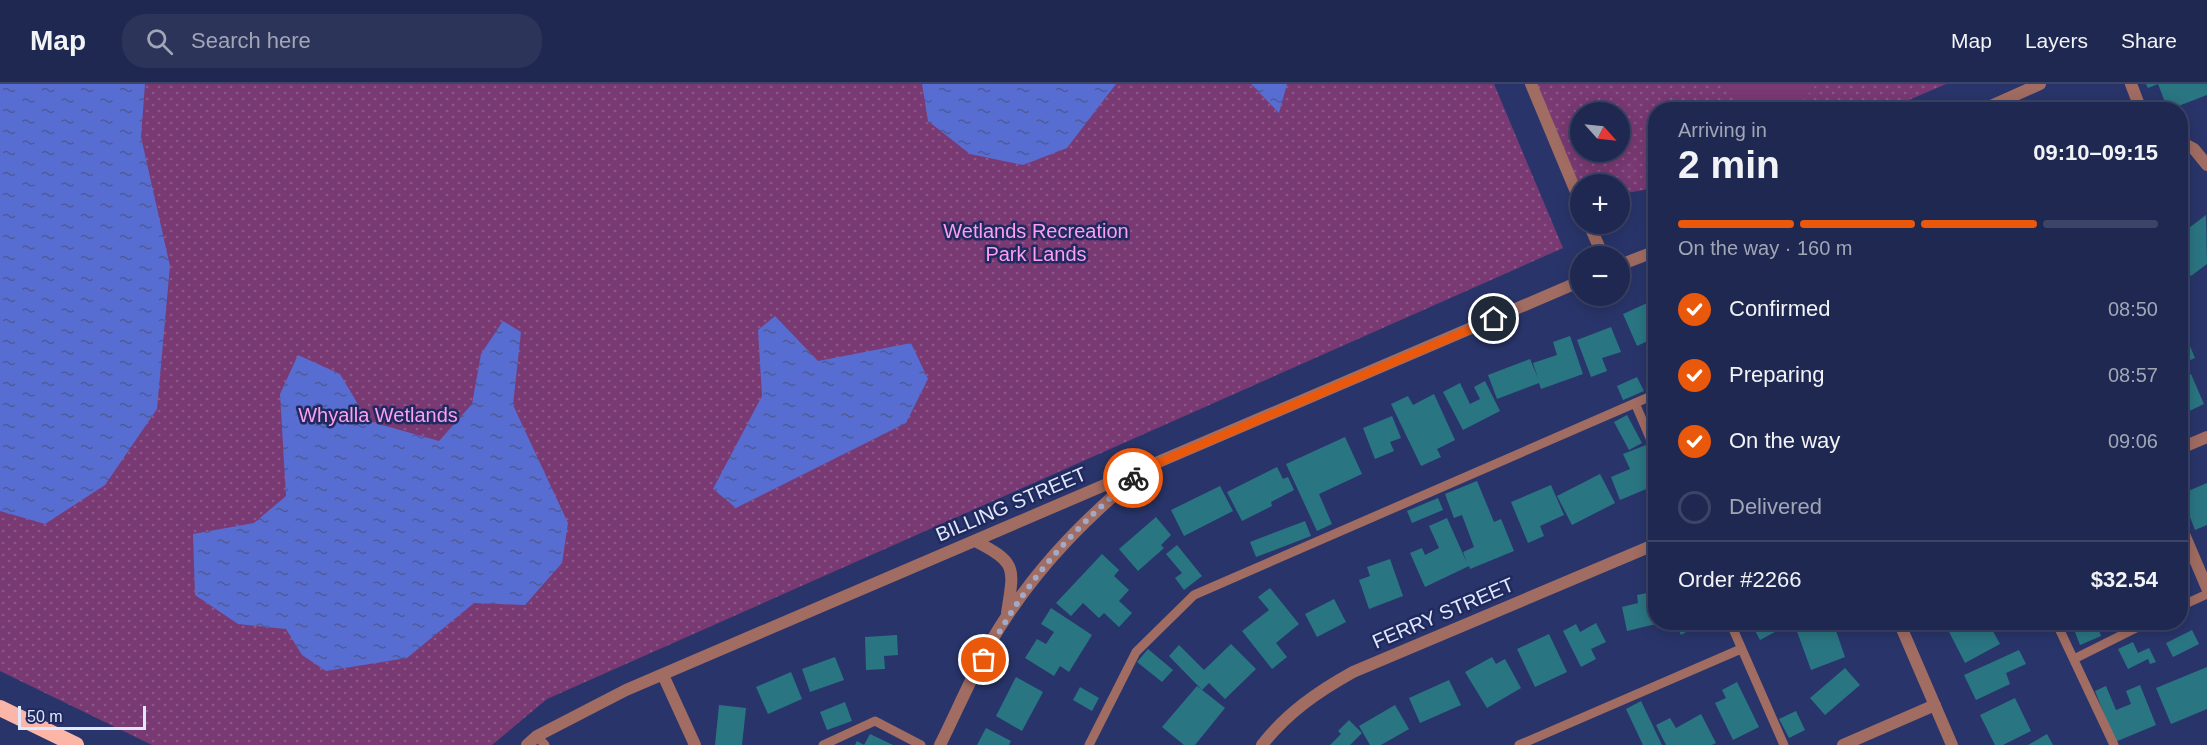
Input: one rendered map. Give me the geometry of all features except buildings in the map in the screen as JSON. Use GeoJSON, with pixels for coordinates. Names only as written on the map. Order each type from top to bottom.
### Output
{"type":"FeatureCollection","features":[{"type":"Feature","properties":{"kind":"highway"},"geometry":{"type":"LineString","coordinates":[[0,708],[76,745]]}},
{"type":"Feature","properties":{"kind":"street"},"geometry":{"type":"LineString","coordinates":[[1531,84],[1570,178]]}},
{"type":"Feature","properties":{"kind":"street"},"geometry":{"type":"LineString","coordinates":[[2007,102],[2040,84]]}},
{"type":"Feature","properties":{"kind":"street"},"geometry":{"type":"LineString","coordinates":[[2131,84],[2138,102]]}},
{"type":"Feature","properties":{"kind":"street"},"geometry":{"type":"LineString","coordinates":[[2188,146],[2207,165]]}},
{"type":"Feature","properties":{"kind":"street"},"geometry":{"type":"LineString","coordinates":[[1630,261],[1648,254]]}},
{"type":"Feature","properties":{"kind":"street","name":"BILLING STREET"},"geometry":{"type":"LineString","coordinates":[[527,745],[541,741],[663,675],[1570,286]]}},
{"type":"Feature","properties":{"kind":"street"},"geometry":{"type":"LineString","coordinates":[[2188,445],[2207,437]]}},
{"type":"Feature","properties":{"kind":"street"},"geometry":{"type":"LineString","coordinates":[[940,745],[1006,618],[1042,568],[1083,521],[1146,468]]}},
{"type":"Feature","properties":{"kind":"street"},"geometry":{"type":"LineString","coordinates":[[975,541],[1004,556],[1013,575],[1006,618]]}},
{"type":"Feature","properties":{"kind":"street"},"geometry":{"type":"LineString","coordinates":[[2188,543],[2207,588]]}},
{"type":"Feature","properties":{"kind":"street","name":"FERRY STREET"},"geometry":{"type":"LineString","coordinates":[[1262,745],[1280,722],[1319,691],[1353,672],[1648,547]]}},
{"type":"Feature","properties":{"kind":"street"},"geometry":{"type":"LineString","coordinates":[[1904,630],[1952,745]]}},
{"type":"Feature","properties":{"kind":"street"},"geometry":{"type":"LineString","coordinates":[[663,675],[695,745]]}},
{"type":"Feature","properties":{"kind":"street"},"geometry":{"type":"LineString","coordinates":[[1843,745],[1935,705]]}},
{"type":"Feature","properties":{"kind":"lane"},"geometry":{"type":"LineString","coordinates":[[1089,745],[1136,652],[1194,595],[1648,397]]}},
{"type":"Feature","properties":{"kind":"lane"},"geometry":{"type":"LineString","coordinates":[[1635,403],[1648,433]]}},
{"type":"Feature","properties":{"kind":"lane"},"geometry":{"type":"LineString","coordinates":[[2188,603],[2207,594]]}},
{"type":"Feature","properties":{"kind":"lane"},"geometry":{"type":"LineString","coordinates":[[1733,630],[1784,745]]}},
{"type":"Feature","properties":{"kind":"lane"},"geometry":{"type":"LineString","coordinates":[[2060,630],[2114,745]]}},
{"type":"Feature","properties":{"kind":"lane"},"geometry":{"type":"LineString","coordinates":[[2074,659],[2132,630]]}},
{"type":"Feature","properties":{"kind":"lane"},"geometry":{"type":"LineString","coordinates":[[1519,745],[1741,648]]}},
{"type":"Feature","properties":{"kind":"lane"},"geometry":{"type":"LineString","coordinates":[[823,745],[875,721],[921,745]]}},
{"type":"Feature","properties":{"kind":"green space","name":"Whyalla Wetlands"},"geometry":{"type":"Polygon","coordinates":[[[0,84],[1494,84],[1563,248],[547,699],[492,745],[152,745],[0,671],[0,84]]]}},
{"type":"Feature","properties":{"kind":"green space"},"geometry":{"type":"Polygon","coordinates":[[[1534,84],[1946,84],[1904,102],[1648,102],[1648,189],[1630,192],[1630,174],[1570,174],[1534,84]]]}},
{"type":"Feature","properties":{"kind":"green space"},"geometry":{"type":"Polygon","coordinates":[[[1723,84],[1817,84],[1801,102],[1744,102],[1723,84]]]}},
{"type":"Feature","properties":{"kind":"water"},"geometry":{"type":"Polygon","coordinates":[[[0,84],[145,84],[141,137],[170,266],[157,409],[105,485],[45,524],[0,511],[0,84]]]}},
{"type":"Feature","properties":{"kind":"water"},"geometry":{"type":"Polygon","coordinates":[[[922,84],[1116,84],[1067,148],[1023,165],[970,154],[928,121],[922,84]]]}},
{"type":"Feature","properties":{"kind":"water"},"geometry":{"type":"Polygon","coordinates":[[[1251,84],[1287,84],[1279,113],[1251,84]]]}},
{"type":"Feature","properties":{"kind":"water"},"geometry":{"type":"Polygon","coordinates":[[[775,316],[818,361],[911,343],[928,379],[906,423],[736,508],[713,489],[762,396],[758,330],[775,316]]]}},
{"type":"Feature","properties":{"kind":"water"},"geometry":{"type":"Polygon","coordinates":[[[503,321],[521,332],[513,405],[568,523],[562,563],[525,605],[474,603],[407,658],[326,671],[302,655],[286,629],[238,624],[195,595],[193,534],[254,523],[286,496],[280,394],[298,355],[340,374],[368,421],[439,441],[472,404],[481,354],[503,321]]]}},
{"type":"Feature","properties":{"kind":"way so far"},"geometry":{"type":"LineString","coordinates":[[984,660],[1006,618],[1042,568],[1083,521],[1133,478]]}},
{"type":"Feature","properties":{"kind":"route"},"geometry":{"type":"LineString","coordinates":[[1133,478],[1146,468],[1494,319]]}},
{"type":"Feature","properties":{"kind":"park label","name":"Wetlands Recreation Park Lands"},"geometry":{"type":"Point","coordinates":[1036,242]}}]}
